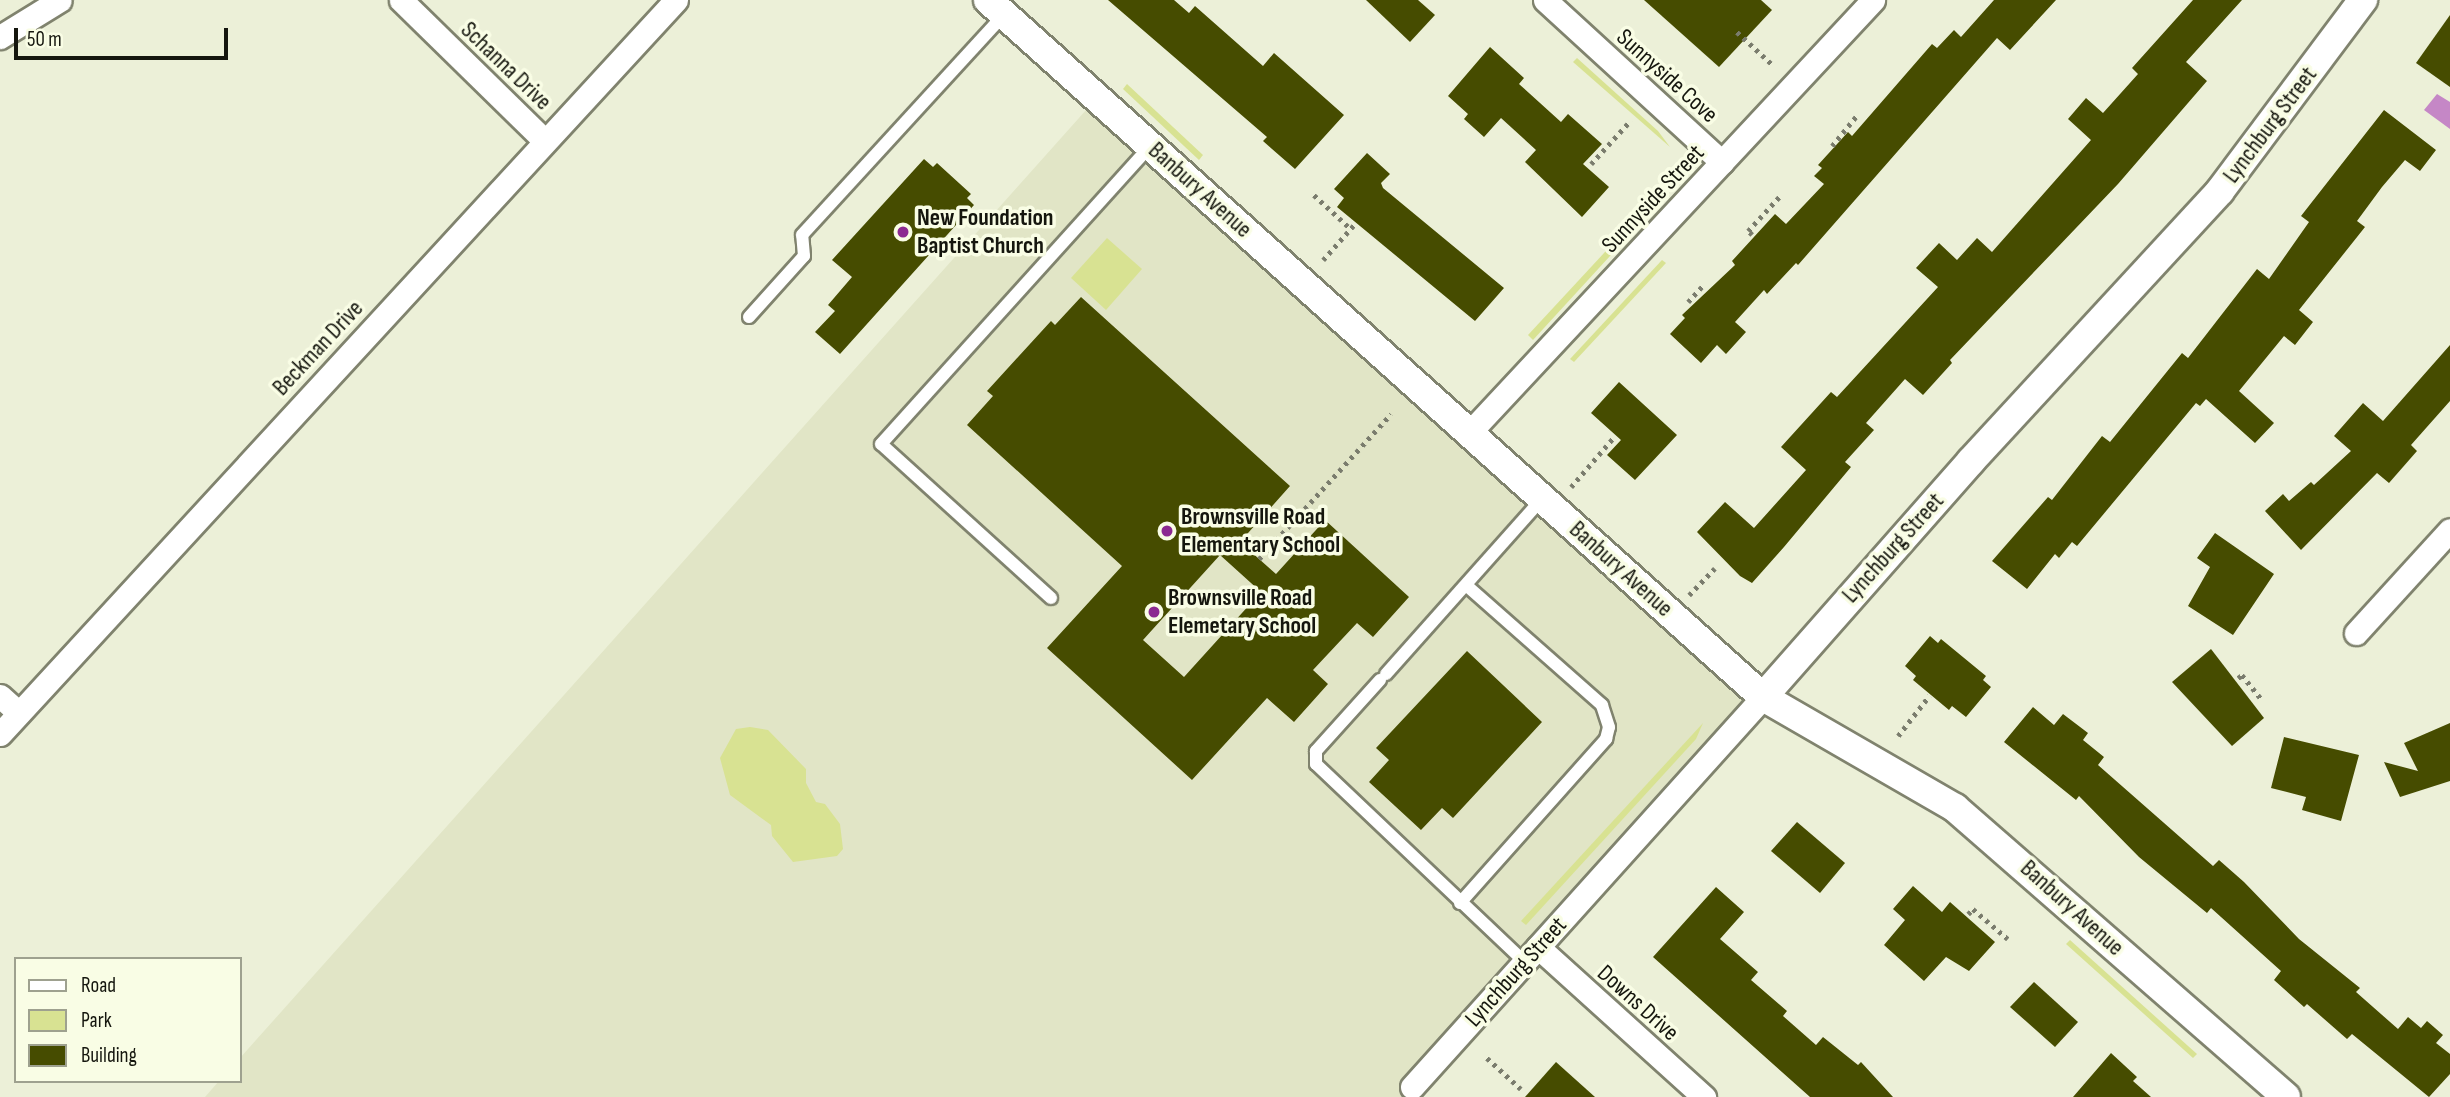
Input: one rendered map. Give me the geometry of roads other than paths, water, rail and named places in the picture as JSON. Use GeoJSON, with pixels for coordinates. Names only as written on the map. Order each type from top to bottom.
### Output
{"type":"FeatureCollection","features":[{"type":"Feature","properties":{"kind":"street"},"geometry":{"type":"LineString","coordinates":[[0,37],[60,0]]}},
{"type":"Feature","properties":{"kind":"street","name":"Schanna Drive"},"geometry":{"type":"LineString","coordinates":[[401,0],[544,140]]}},
{"type":"Feature","properties":{"kind":"street","name":"Beckman Drive"},"geometry":{"type":"LineString","coordinates":[[0,734],[544,140],[676,0]]}},
{"type":"Feature","properties":{"kind":"street","name":"Sunnyside Cove"},"geometry":{"type":"LineString","coordinates":[[1545,0],[1722,162]]}},
{"type":"Feature","properties":{"kind":"street","name":"Sunnyside Street"},"geometry":{"type":"LineString","coordinates":[[1470,432],[1873,0]]}},
{"type":"Feature","properties":{"kind":"street","name":"Lynchburg Street"},"geometry":{"type":"LineString","coordinates":[[1412,1087],[1963,470],[2220,191],[2363,0]]}},
{"type":"Feature","properties":{"kind":"street","name":"Banbury Avenue"},"geometry":{"type":"LineString","coordinates":[[995,8],[1151,145],[1763,697],[1812,729],[1905,776],[1955,808],[2286,1097]]}},
{"type":"Feature","properties":{"kind":"street"},"geometry":{"type":"LineString","coordinates":[[2356,633],[2450,530]]}},
{"type":"Feature","properties":{"kind":"street"},"geometry":{"type":"LineString","coordinates":[[0,696],[19,713]]}},
{"type":"Feature","properties":{"kind":"street","name":"Downs Drive"},"geometry":{"type":"LineString","coordinates":[[1532,954],[1703,1097]]}},
{"type":"Feature","properties":{"kind":"lane"},"geometry":{"type":"LineString","coordinates":[[749,317],[804,256],[802,235],[995,8]]}},
{"type":"Feature","properties":{"kind":"lane"},"geometry":{"type":"LineString","coordinates":[[1051,598],[881,444],[1151,145]]}},
{"type":"Feature","properties":{"kind":"lane"},"geometry":{"type":"LineString","coordinates":[[1532,954],[1460,903],[1317,764],[1316,751],[1543,498]]}},
{"type":"Feature","properties":{"kind":"lane"},"geometry":{"type":"LineString","coordinates":[[1460,903],[1606,739],[1609,727],[1602,705],[1466,585]]}},
{"type":"Feature","properties":{"kind":"place","name":"New Foundation Baptist Church"},"geometry":{"type":"Point","coordinates":[903,232]}},
{"type":"Feature","properties":{"kind":"place","name":"Brownsville Road Elementary School"},"geometry":{"type":"Point","coordinates":[1167,531]}},
{"type":"Feature","properties":{"kind":"place","name":"Brownsville Road Elemetary School"},"geometry":{"type":"Point","coordinates":[1154,612]}}]}
